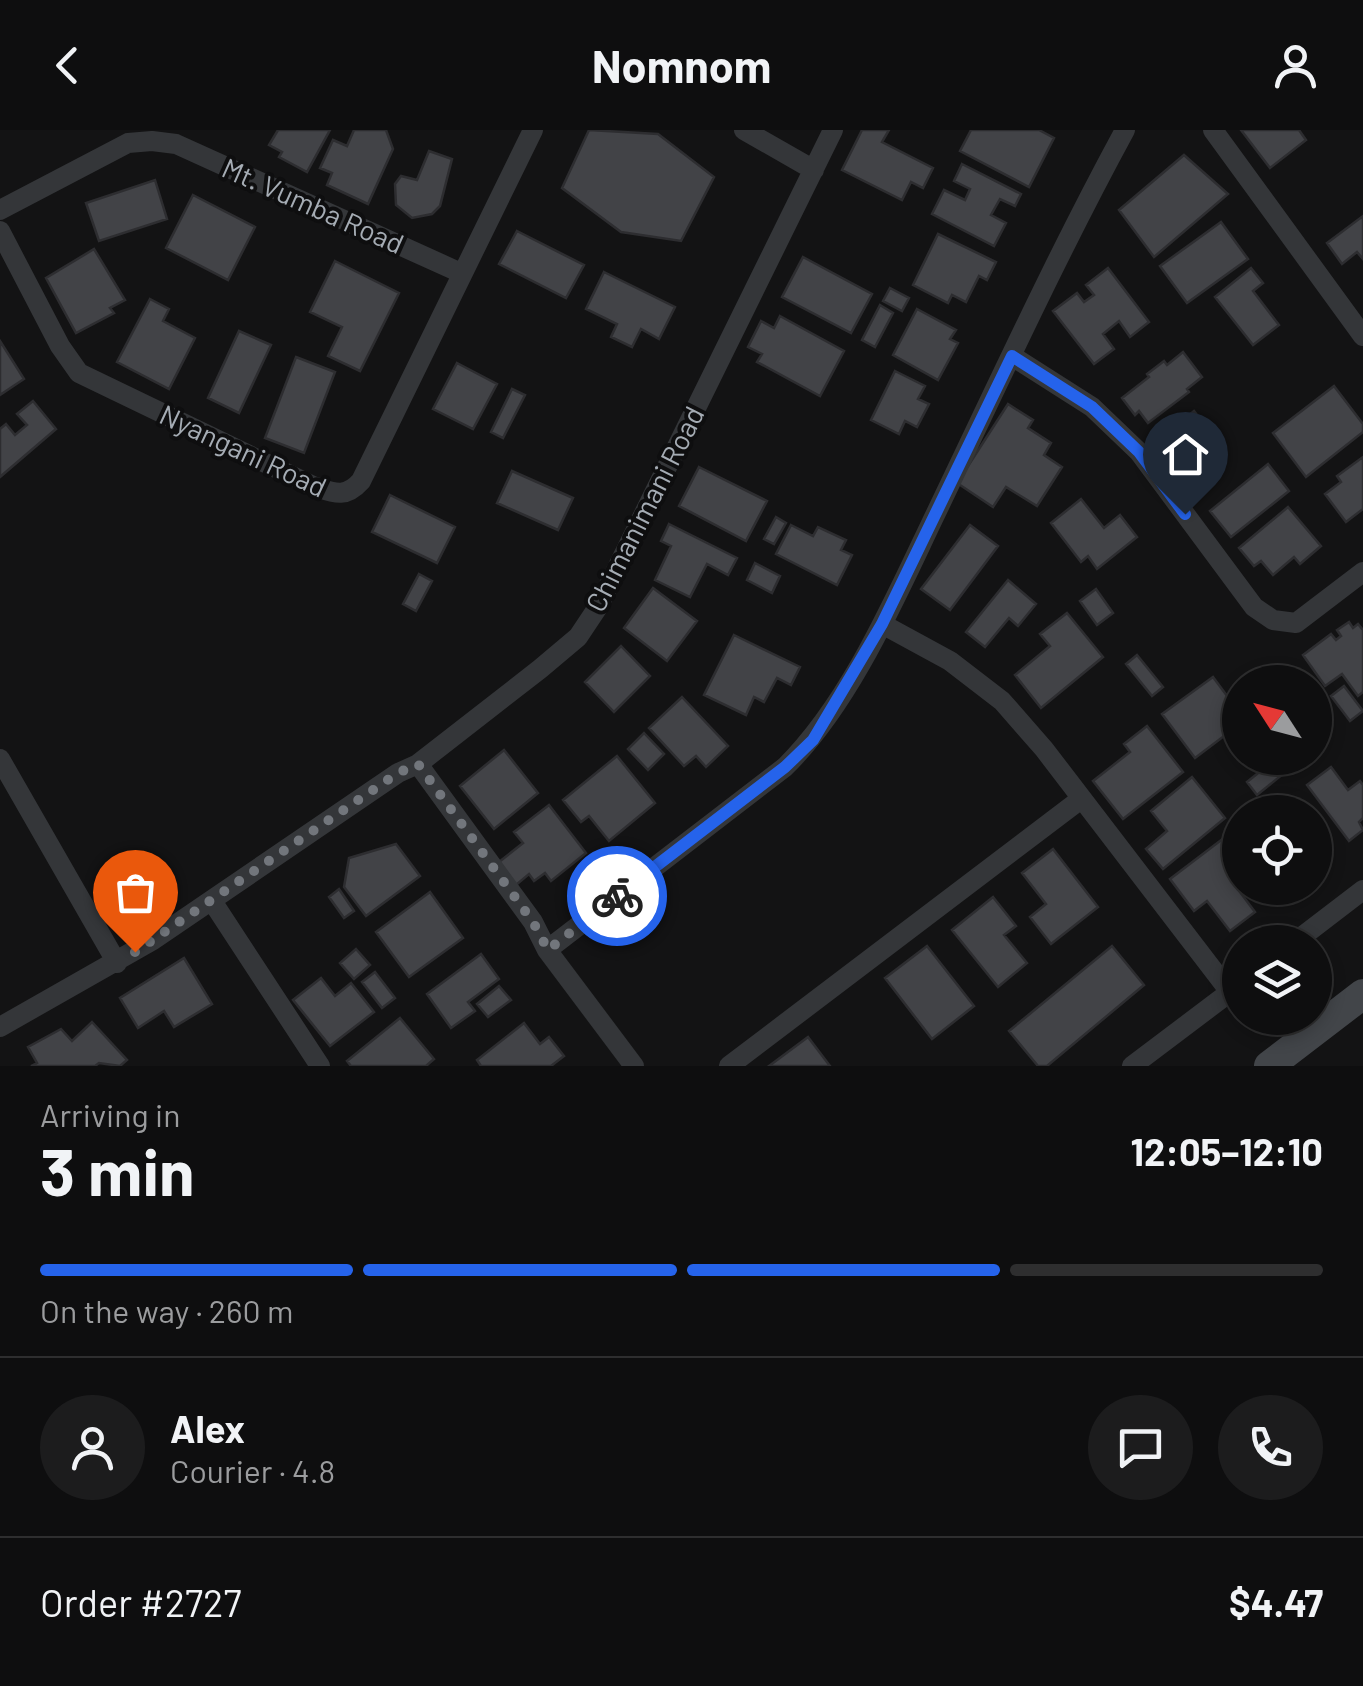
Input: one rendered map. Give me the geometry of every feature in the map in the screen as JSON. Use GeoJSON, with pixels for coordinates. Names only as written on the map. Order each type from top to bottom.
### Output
{"type":"FeatureCollection","features":[{"type":"Feature","properties":{"kind":"street","name":"Nyangani Road"},"geometry":{"type":"LineString","coordinates":[[0,231],[60,346],[79,373],[340,496],[362,481],[533,130]]}},
{"type":"Feature","properties":{"kind":"street"},"geometry":{"type":"LineString","coordinates":[[744,130],[814,170]]}},
{"type":"Feature","properties":{"kind":"street","name":"Chimanimani Road"},"geometry":{"type":"LineString","coordinates":[[0,1027],[118,963],[398,773],[418,764],[578,636],[833,130]]}},
{"type":"Feature","properties":{"kind":"street"},"geometry":{"type":"LineString","coordinates":[[548,950],[785,767],[813,740],[882,624],[1072,227],[1125,130]]}},
{"type":"Feature","properties":{"kind":"street"},"geometry":{"type":"LineString","coordinates":[[1213,130],[1363,336]]}},
{"type":"Feature","properties":{"kind":"street","name":"Mt. Vumba Road"},"geometry":{"type":"LineString","coordinates":[[0,210],[128,143],[152,140],[176,144],[462,273]]}},
{"type":"Feature","properties":{"kind":"street"},"geometry":{"type":"LineString","coordinates":[[1012,356],[1092,407],[1139,452],[1254,607],[1273,620],[1296,622],[1363,572]]}},
{"type":"Feature","properties":{"kind":"street"},"geometry":{"type":"LineString","coordinates":[[882,624],[950,660],[1002,701],[1222,973]]}},
{"type":"Feature","properties":{"kind":"street"},"geometry":{"type":"LineString","coordinates":[[1,761],[118,963]]}},
{"type":"Feature","properties":{"kind":"street"},"geometry":{"type":"LineString","coordinates":[[418,764],[634,1066]]}},
{"type":"Feature","properties":{"kind":"street"},"geometry":{"type":"LineString","coordinates":[[729,1066],[1081,800]]}},
{"type":"Feature","properties":{"kind":"street"},"geometry":{"type":"LineString","coordinates":[[1317,925],[1363,890]]}},
{"type":"Feature","properties":{"kind":"street"},"geometry":{"type":"LineString","coordinates":[[212,901],[320,1066]]}},
{"type":"Feature","properties":{"kind":"street"},"geometry":{"type":"LineString","coordinates":[[1269,1066],[1363,994]]}},
{"type":"Feature","properties":{"kind":"street"},"geometry":{"type":"LineString","coordinates":[[1132,1066],[1222,999]]}},
{"type":"Feature","properties":{"kind":"building"},"geometry":{"type":"Polygon","coordinates":[[[278,130],[330,130],[307,172],[279,157],[282,152],[269,145],[278,130]]]}},
{"type":"Feature","properties":{"kind":"building"},"geometry":{"type":"Polygon","coordinates":[[[354,130],[386,130],[393,149],[368,204],[327,185],[332,173],[320,168],[333,140],[347,146],[354,130]]]}},
{"type":"Feature","properties":{"kind":"building"},"geometry":{"type":"Polygon","coordinates":[[[589,130],[658,134],[714,177],[681,241],[621,232],[562,188],[589,130]]]}},
{"type":"Feature","properties":{"kind":"building"},"geometry":{"type":"Polygon","coordinates":[[[862,130],[889,130],[882,142],[933,168],[923,188],[911,182],[902,200],[842,170],[862,130]]]}},
{"type":"Feature","properties":{"kind":"building"},"geometry":{"type":"Polygon","coordinates":[[[971,130],[1039,130],[1054,138],[1029,187],[960,151],[971,130]]]}},
{"type":"Feature","properties":{"kind":"building"},"geometry":{"type":"Polygon","coordinates":[[[1241,130],[1299,130],[1306,140],[1270,168],[1241,130]]]}},
{"type":"Feature","properties":{"kind":"building"},"geometry":{"type":"Polygon","coordinates":[[[429,151],[452,159],[440,206],[432,214],[412,218],[396,205],[395,184],[401,176],[417,180],[429,151]]]}},
{"type":"Feature","properties":{"kind":"building"},"geometry":{"type":"Polygon","coordinates":[[[1184,155],[1228,194],[1154,257],[1119,210],[1184,155]]]}},
{"type":"Feature","properties":{"kind":"building"},"geometry":{"type":"Polygon","coordinates":[[[962,164],[1021,194],[1015,206],[1000,199],[991,215],[1006,223],[994,246],[932,214],[944,190],[965,200],[970,189],[954,181],[962,164]]]}},
{"type":"Feature","properties":{"kind":"building"},"geometry":{"type":"Polygon","coordinates":[[[155,180],[167,219],[99,241],[86,203],[155,180]]]}},
{"type":"Feature","properties":{"kind":"building"},"geometry":{"type":"Polygon","coordinates":[[[193,195],[255,227],[228,280],[166,248],[193,195]]]}},
{"type":"Feature","properties":{"kind":"building"},"geometry":{"type":"Polygon","coordinates":[[[1363,216],[1363,259],[1357,252],[1342,264],[1327,243],[1363,216]]]}},
{"type":"Feature","properties":{"kind":"building"},"geometry":{"type":"Polygon","coordinates":[[[1221,222],[1248,259],[1187,303],[1160,266],[1221,222]]]}},
{"type":"Feature","properties":{"kind":"building"},"geometry":{"type":"Polygon","coordinates":[[[517,231],[584,265],[566,298],[499,264],[517,231]]]}},
{"type":"Feature","properties":{"kind":"building"},"geometry":{"type":"Polygon","coordinates":[[[938,234],[996,262],[987,280],[979,276],[966,302],[952,295],[948,303],[913,285],[938,234]]]}},
{"type":"Feature","properties":{"kind":"building"},"geometry":{"type":"Polygon","coordinates":[[[94,249],[125,300],[110,308],[114,313],[76,333],[46,278],[94,249]]]}},
{"type":"Feature","properties":{"kind":"building"},"geometry":{"type":"Polygon","coordinates":[[[803,257],[872,294],[851,333],[782,297],[803,257]]]}},
{"type":"Feature","properties":{"kind":"building"},"geometry":{"type":"Polygon","coordinates":[[[335,261],[399,293],[360,371],[328,356],[342,327],[310,312],[335,261]]]}},
{"type":"Feature","properties":{"kind":"building"},"geometry":{"type":"Polygon","coordinates":[[[1108,268],[1149,322],[1130,337],[1119,321],[1103,334],[1114,349],[1094,364],[1053,311],[1077,293],[1084,302],[1094,295],[1086,285],[1108,268]]]}},
{"type":"Feature","properties":{"kind":"building"},"geometry":{"type":"Polygon","coordinates":[[[1251,268],[1263,283],[1253,291],[1279,325],[1253,345],[1215,297],[1251,268]]]}},
{"type":"Feature","properties":{"kind":"building"},"geometry":{"type":"Polygon","coordinates":[[[604,272],[675,307],[659,339],[641,329],[632,347],[611,337],[617,324],[586,309],[604,272]]]}},
{"type":"Feature","properties":{"kind":"building"},"geometry":{"type":"Polygon","coordinates":[[[890,288],[909,298],[902,311],[883,301],[890,288]]]}},
{"type":"Feature","properties":{"kind":"building"},"geometry":{"type":"Polygon","coordinates":[[[150,299],[169,309],[163,321],[195,338],[169,389],[117,362],[150,299]]]}},
{"type":"Feature","properties":{"kind":"building"},"geometry":{"type":"Polygon","coordinates":[[[880,305],[893,313],[875,347],[862,340],[880,305]]]}},
{"type":"Feature","properties":{"kind":"building"},"geometry":{"type":"Polygon","coordinates":[[[917,309],[956,330],[950,339],[958,343],[938,380],[893,355],[917,309]]]}},
{"type":"Feature","properties":{"kind":"building"},"geometry":{"type":"Polygon","coordinates":[[[780,316],[844,351],[820,396],[757,362],[762,354],[748,347],[761,321],[774,328],[780,316]]]}},
{"type":"Feature","properties":{"kind":"building"},"geometry":{"type":"Polygon","coordinates":[[[239,331],[271,345],[239,413],[208,398],[239,331]]]}},
{"type":"Feature","properties":{"kind":"building"},"geometry":{"type":"Polygon","coordinates":[[[0,341],[24,379],[0,395],[0,341]]]}},
{"type":"Feature","properties":{"kind":"building"},"geometry":{"type":"Polygon","coordinates":[[[1183,352],[1202,377],[1148,423],[1139,411],[1135,415],[1122,398],[1164,361],[1167,365],[1183,352]]]}},
{"type":"Feature","properties":{"kind":"building"},"geometry":{"type":"Polygon","coordinates":[[[296,357],[335,372],[304,453],[265,438],[296,357]]]}},
{"type":"Feature","properties":{"kind":"building"},"geometry":{"type":"Polygon","coordinates":[[[457,363],[497,384],[473,429],[433,409],[457,363]]]}},
{"type":"Feature","properties":{"kind":"building"},"geometry":{"type":"Polygon","coordinates":[[[895,371],[925,386],[918,399],[929,404],[917,427],[905,421],[899,434],[871,420],[895,371]]]}},
{"type":"Feature","properties":{"kind":"building"},"geometry":{"type":"Polygon","coordinates":[[[1334,386],[1363,424],[1363,432],[1306,477],[1273,433],[1334,386]]]}},
{"type":"Feature","properties":{"kind":"building"},"geometry":{"type":"Polygon","coordinates":[[[512,389],[525,395],[503,438],[491,432],[512,389]]]}},
{"type":"Feature","properties":{"kind":"building"},"geometry":{"type":"Polygon","coordinates":[[[33,401],[56,429],[0,477],[0,429],[6,424],[15,435],[27,425],[17,414],[33,401]]]}},
{"type":"Feature","properties":{"kind":"building"},"geometry":{"type":"Polygon","coordinates":[[[1008,404],[1033,420],[1028,428],[1051,443],[1044,455],[1062,467],[1037,506],[1006,487],[993,507],[957,483],[1008,404]]]}},
{"type":"Feature","properties":{"kind":"building"},"geometry":{"type":"Polygon","coordinates":[[[1194,411],[1226,452],[1191,479],[1159,439],[1194,411]]]}},
{"type":"Feature","properties":{"kind":"building"},"geometry":{"type":"Polygon","coordinates":[[[1363,457],[1363,509],[1346,522],[1325,494],[1341,482],[1337,476],[1363,457]]]}},
{"type":"Feature","properties":{"kind":"building"},"geometry":{"type":"Polygon","coordinates":[[[1268,464],[1289,491],[1231,537],[1210,511],[1268,464]]]}},
{"type":"Feature","properties":{"kind":"building"},"geometry":{"type":"Polygon","coordinates":[[[699,467],[767,501],[746,541],[679,506],[699,467]]]}},
{"type":"Feature","properties":{"kind":"building"},"geometry":{"type":"Polygon","coordinates":[[[512,471],[573,498],[558,530],[497,503],[512,471]]]}},
{"type":"Feature","properties":{"kind":"building"},"geometry":{"type":"Polygon","coordinates":[[[390,495],[455,527],[437,563],[372,532],[390,495]]]}},
{"type":"Feature","properties":{"kind":"building"},"geometry":{"type":"Polygon","coordinates":[[[1081,499],[1104,528],[1120,515],[1137,537],[1097,569],[1088,556],[1081,562],[1051,523],[1081,499]]]}},
{"type":"Feature","properties":{"kind":"building"},"geometry":{"type":"Polygon","coordinates":[[[1288,507],[1321,546],[1300,564],[1294,557],[1273,575],[1261,561],[1254,566],[1239,548],[1288,507]]]}},
{"type":"Feature","properties":{"kind":"building"},"geometry":{"type":"Polygon","coordinates":[[[776,517],[786,523],[774,544],[764,539],[776,517]]]}},
{"type":"Feature","properties":{"kind":"building"},"geometry":{"type":"Polygon","coordinates":[[[669,524],[737,558],[728,575],[707,564],[690,597],[655,580],[671,546],[661,541],[669,524]]]}},
{"type":"Feature","properties":{"kind":"building"},"geometry":{"type":"Polygon","coordinates":[[[791,525],[813,536],[818,527],[846,540],[841,550],[852,555],[837,585],[776,554],[791,525]]]}},
{"type":"Feature","properties":{"kind":"building"},"geometry":{"type":"Polygon","coordinates":[[[970,525],[998,546],[950,610],[921,589],[970,525]]]}},
{"type":"Feature","properties":{"kind":"building"},"geometry":{"type":"Polygon","coordinates":[[[755,563],[780,576],[772,593],[747,580],[755,563]]]}},
{"type":"Feature","properties":{"kind":"building"},"geometry":{"type":"Polygon","coordinates":[[[419,574],[432,581],[416,611],[403,604],[419,574]]]}},
{"type":"Feature","properties":{"kind":"building"},"geometry":{"type":"Polygon","coordinates":[[[1008,580],[1036,604],[1018,626],[1009,618],[985,647],[966,632],[1008,580]]]}},
{"type":"Feature","properties":{"kind":"building"},"geometry":{"type":"Polygon","coordinates":[[[653,588],[697,621],[667,661],[624,628],[653,588]]]}},
{"type":"Feature","properties":{"kind":"building"},"geometry":{"type":"Polygon","coordinates":[[[1096,589],[1113,613],[1097,625],[1080,601],[1096,589]]]}},
{"type":"Feature","properties":{"kind":"building"},"geometry":{"type":"Polygon","coordinates":[[[1067,613],[1103,657],[1041,708],[1015,675],[1050,646],[1040,634],[1067,613]]]}},
{"type":"Feature","properties":{"kind":"building"},"geometry":{"type":"Polygon","coordinates":[[[1349,622],[1353,628],[1358,624],[1363,630],[1363,692],[1358,696],[1342,674],[1332,681],[1332,665],[1310,665],[1303,655],[1331,634],[1336,640],[1341,636],[1337,630],[1349,622]]]}},
{"type":"Feature","properties":{"kind":"building"},"geometry":{"type":"Polygon","coordinates":[[[734,635],[800,667],[791,685],[777,678],[764,702],[754,697],[746,715],[704,695],[734,635]]]}},
{"type":"Feature","properties":{"kind":"building"},"geometry":{"type":"Polygon","coordinates":[[[621,646],[650,676],[614,712],[585,682],[621,646]]]}},
{"type":"Feature","properties":{"kind":"building"},"geometry":{"type":"Polygon","coordinates":[[[1137,655],[1163,687],[1152,696],[1126,664],[1137,655]]]}},
{"type":"Feature","properties":{"kind":"building"},"geometry":{"type":"Polygon","coordinates":[[[1213,677],[1222,689],[1222,738],[1195,758],[1162,714],[1213,677]]]}},
{"type":"Feature","properties":{"kind":"building"},"geometry":{"type":"Polygon","coordinates":[[[1344,686],[1363,711],[1350,721],[1332,695],[1344,686]]]}},
{"type":"Feature","properties":{"kind":"building"},"geometry":{"type":"Polygon","coordinates":[[[682,697],[728,746],[706,767],[696,756],[684,766],[649,728],[682,697]]]}},
{"type":"Feature","properties":{"kind":"building"},"geometry":{"type":"Polygon","coordinates":[[[1147,726],[1183,772],[1123,819],[1093,781],[1130,752],[1124,744],[1147,726]]]}},
{"type":"Feature","properties":{"kind":"building"},"geometry":{"type":"Polygon","coordinates":[[[644,733],[664,754],[648,770],[628,749],[644,733]]]}},
{"type":"Feature","properties":{"kind":"building"},"geometry":{"type":"Polygon","coordinates":[[[504,750],[538,793],[494,829],[460,786],[504,750]]]}},
{"type":"Feature","properties":{"kind":"building"},"geometry":{"type":"Polygon","coordinates":[[[617,756],[655,803],[609,841],[589,816],[581,822],[563,800],[617,756]]]}},
{"type":"Feature","properties":{"kind":"building"},"geometry":{"type":"Polygon","coordinates":[[[1332,768],[1348,790],[1360,781],[1363,818],[1359,822],[1363,830],[1349,841],[1332,818],[1332,795],[1314,795],[1307,785],[1320,775],[1332,775],[1332,768]]]}},
{"type":"Feature","properties":{"kind":"building"},"geometry":{"type":"Polygon","coordinates":[[[1256,775],[1282,775],[1257,795],[1247,782],[1256,775]]]}},
{"type":"Feature","properties":{"kind":"building"},"geometry":{"type":"Polygon","coordinates":[[[1192,777],[1222,814],[1222,820],[1163,869],[1146,849],[1167,831],[1151,811],[1192,777]]]}},
{"type":"Feature","properties":{"kind":"building"},"geometry":{"type":"Polygon","coordinates":[[[549,805],[586,853],[551,881],[545,873],[534,881],[529,874],[516,885],[499,862],[523,843],[514,832],[549,805]]]}},
{"type":"Feature","properties":{"kind":"building"},"geometry":{"type":"Polygon","coordinates":[[[1222,839],[1222,905],[1250,905],[1255,912],[1238,925],[1225,925],[1207,901],[1194,911],[1170,879],[1222,839]]]}},
{"type":"Feature","properties":{"kind":"building"},"geometry":{"type":"Polygon","coordinates":[[[396,844],[420,876],[366,916],[344,887],[349,858],[396,844]]]}},
{"type":"Feature","properties":{"kind":"building"},"geometry":{"type":"Polygon","coordinates":[[[1053,849],[1098,907],[1051,944],[1030,917],[1046,904],[1022,873],[1053,849]]]}},
{"type":"Feature","properties":{"kind":"building"},"geometry":{"type":"Polygon","coordinates":[[[339,889],[354,911],[344,918],[329,897],[339,889]]]}},
{"type":"Feature","properties":{"kind":"building"},"geometry":{"type":"Polygon","coordinates":[[[430,892],[463,938],[409,977],[376,932],[430,892]]]}},
{"type":"Feature","properties":{"kind":"building"},"geometry":{"type":"Polygon","coordinates":[[[993,897],[1016,926],[1004,935],[1027,963],[998,987],[952,930],[993,897]]]}},
{"type":"Feature","properties":{"kind":"building"},"geometry":{"type":"Polygon","coordinates":[[[927,946],[974,1006],[932,1039],[885,978],[927,946]]]}},
{"type":"Feature","properties":{"kind":"building"},"geometry":{"type":"Polygon","coordinates":[[[1112,946],[1144,985],[1047,1066],[1038,1066],[1009,1031],[1112,946]]]}},
{"type":"Feature","properties":{"kind":"building"},"geometry":{"type":"Polygon","coordinates":[[[356,949],[370,965],[354,979],[340,963],[356,949]]]}},
{"type":"Feature","properties":{"kind":"building"},"geometry":{"type":"Polygon","coordinates":[[[481,954],[499,979],[468,1002],[475,1011],[451,1028],[427,994],[481,954]]]}},
{"type":"Feature","properties":{"kind":"building"},"geometry":{"type":"Polygon","coordinates":[[[184,958],[212,1004],[174,1027],[164,1011],[138,1028],[120,998],[184,958]]]}},
{"type":"Feature","properties":{"kind":"building"},"geometry":{"type":"Polygon","coordinates":[[[375,972],[395,998],[382,1008],[362,982],[375,972]]]}},
{"type":"Feature","properties":{"kind":"building"},"geometry":{"type":"Polygon","coordinates":[[[321,978],[335,996],[351,983],[374,1012],[330,1046],[293,1000],[321,978]]]}},
{"type":"Feature","properties":{"kind":"building"},"geometry":{"type":"Polygon","coordinates":[[[499,986],[511,1000],[488,1017],[477,1004],[499,986]]]}},
{"type":"Feature","properties":{"kind":"building"},"geometry":{"type":"Polygon","coordinates":[[[400,1018],[434,1059],[426,1066],[351,1066],[347,1061],[400,1018]]]}},
{"type":"Feature","properties":{"kind":"building"},"geometry":{"type":"Polygon","coordinates":[[[92,1022],[127,1060],[120,1066],[31,1066],[37,1063],[28,1047],[61,1029],[72,1041],[92,1022]]]}},
{"type":"Feature","properties":{"kind":"building"},"geometry":{"type":"Polygon","coordinates":[[[524,1023],[540,1044],[549,1037],[564,1056],[551,1066],[481,1066],[477,1060],[524,1023]]]}},
{"type":"Feature","properties":{"kind":"building"},"geometry":{"type":"Polygon","coordinates":[[[808,1037],[830,1066],[769,1066],[808,1037]]]}},
{"type":"Feature","properties":{"kind":"way so far"},"geometry":{"type":"LineString","coordinates":[[135,952],[398,773],[418,764],[533,922],[548,950],[617,896]]}},
{"type":"Feature","properties":{"kind":"route"},"geometry":{"type":"LineString","coordinates":[[617,896],[785,767],[813,740],[882,624],[1012,356],[1092,407],[1139,452],[1185,514]]}}]}
